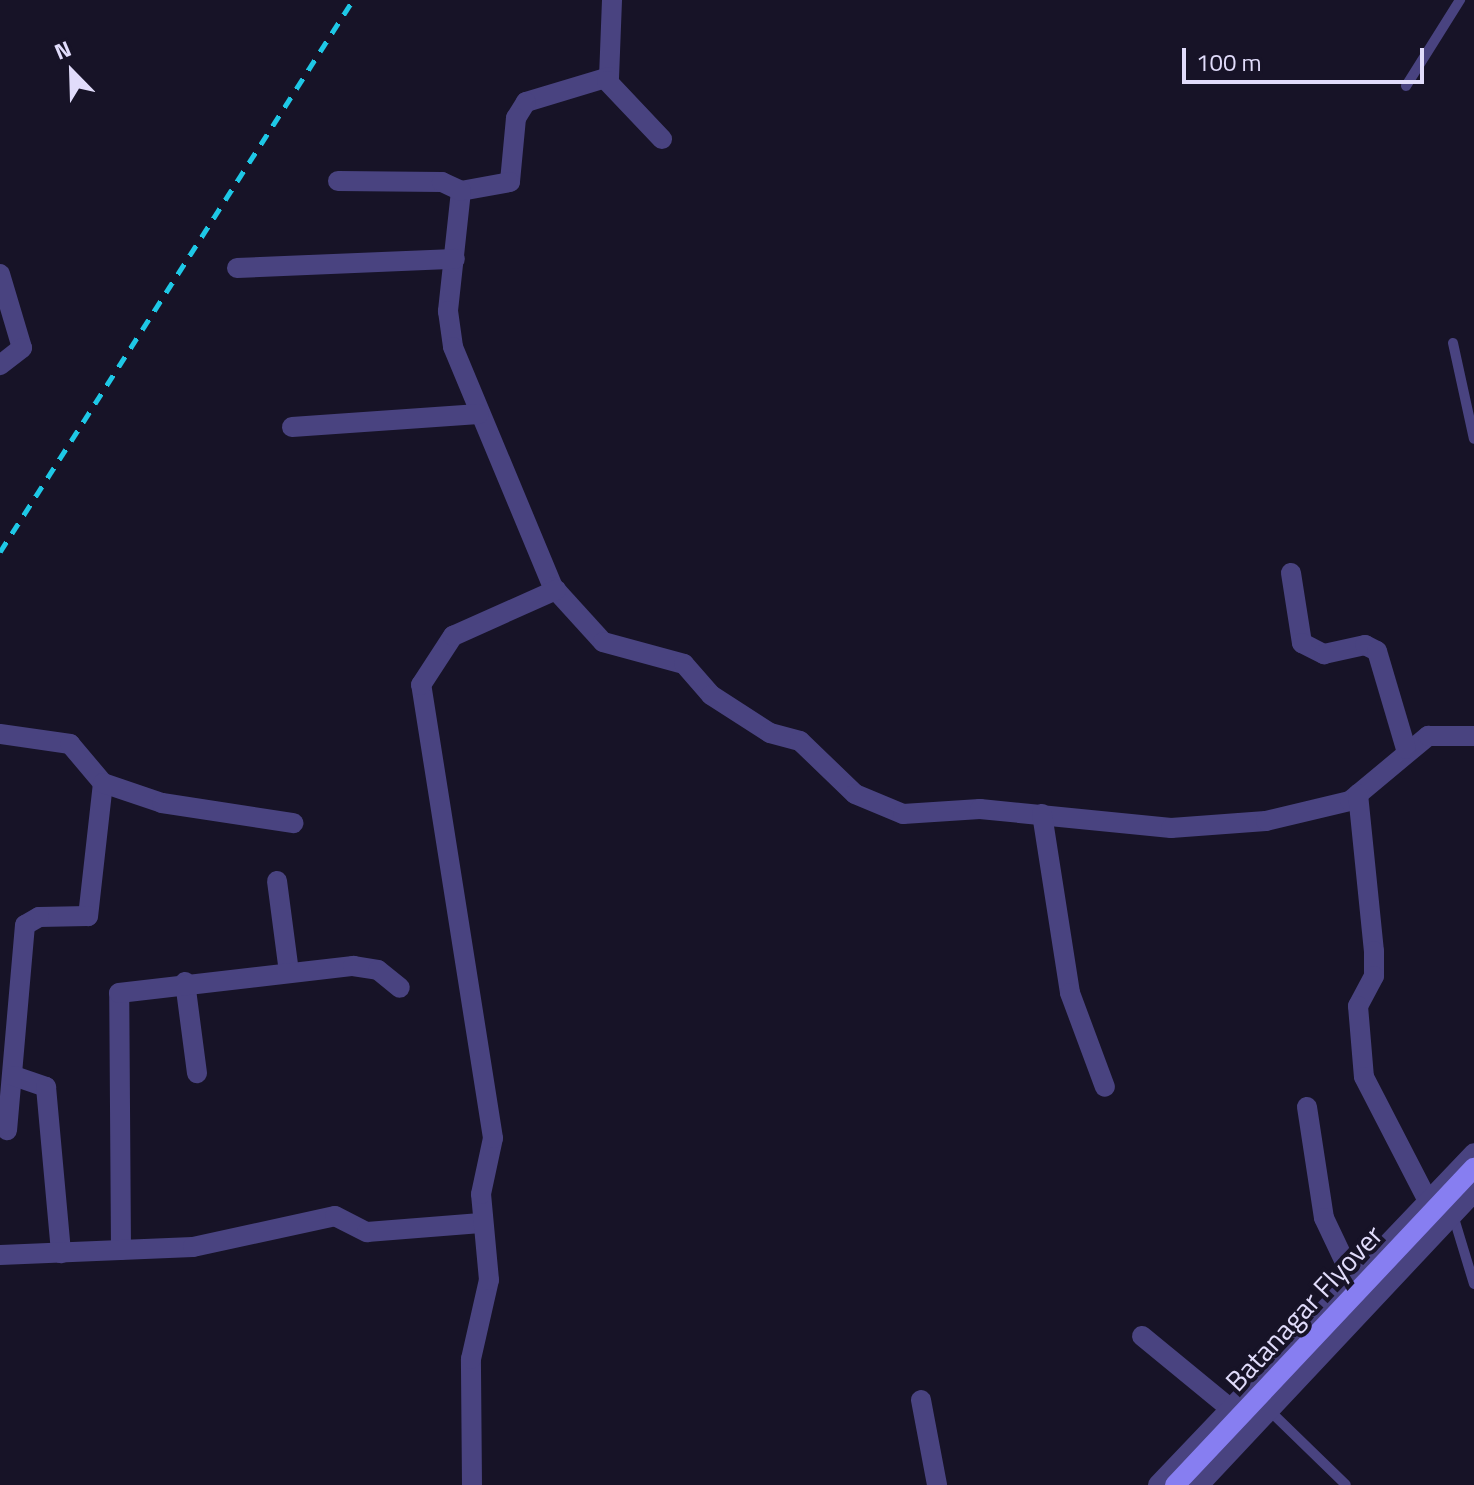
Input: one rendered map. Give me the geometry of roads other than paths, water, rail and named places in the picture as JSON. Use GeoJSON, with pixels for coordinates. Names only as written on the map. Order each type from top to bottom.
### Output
{"type":"FeatureCollection","features":[{"type":"Feature","properties":{"kind":"main road","name":"Batanagar Flyover"},"geometry":{"type":"LineString","coordinates":[[1175,1485],[1474,1168]]}},
{"type":"Feature","properties":{"kind":"street"},"geometry":{"type":"LineString","coordinates":[[612,0],[607,81],[662,139]]}},
{"type":"Feature","properties":{"kind":"street"},"geometry":{"type":"LineString","coordinates":[[338,181],[442,182],[461,191],[510,182],[516,118],[526,102],[607,81]]}},
{"type":"Feature","properties":{"kind":"street"},"geometry":{"type":"LineString","coordinates":[[461,191],[450,331],[479,414],[556,590],[614,649],[684,664],[711,695],[770,733],[800,741],[836,779],[886,810],[1042,814],[1171,828],[1266,821],[1358,794],[1406,749],[1428,736],[1474,736]]}},
{"type":"Feature","properties":{"kind":"street"},"geometry":{"type":"LineString","coordinates":[[237,268],[455,259]]}},
{"type":"Feature","properties":{"kind":"street"},"geometry":{"type":"LineString","coordinates":[[0,274],[22,348],[0,365]]}},
{"type":"Feature","properties":{"kind":"street"},"geometry":{"type":"LineString","coordinates":[[292,427],[479,414]]}},
{"type":"Feature","properties":{"kind":"street"},"geometry":{"type":"LineString","coordinates":[[1291,573],[1302,643],[1324,654],[1365,645],[1377,651],[1406,749]]}},
{"type":"Feature","properties":{"kind":"street"},"geometry":{"type":"LineString","coordinates":[[472,1485],[471,1359],[489,1280],[481,1223],[493,1138],[421,685],[428,663],[453,636],[556,590]]}},
{"type":"Feature","properties":{"kind":"street"},"geometry":{"type":"LineString","coordinates":[[0,734],[70,744],[103,783],[162,803],[293,823]]}},
{"type":"Feature","properties":{"kind":"street"},"geometry":{"type":"LineString","coordinates":[[7,1130],[25,925],[39,917],[88,916],[103,783]]}},
{"type":"Feature","properties":{"kind":"street"},"geometry":{"type":"LineString","coordinates":[[1358,794],[1374,951],[1374,976],[1358,1006],[1364,1077],[1428,1201]]}},
{"type":"Feature","properties":{"kind":"street"},"geometry":{"type":"LineString","coordinates":[[1042,814],[1070,993],[1105,1087]]}},
{"type":"Feature","properties":{"kind":"street"},"geometry":{"type":"LineString","coordinates":[[277,881],[289,972]]}},
{"type":"Feature","properties":{"kind":"street"},"geometry":{"type":"LineString","coordinates":[[121,1250],[117,999],[122,990],[364,967],[400,988]]}},
{"type":"Feature","properties":{"kind":"street"},"geometry":{"type":"LineString","coordinates":[[185,982],[197,1073]]}},
{"type":"Feature","properties":{"kind":"street"},"geometry":{"type":"LineString","coordinates":[[14,1076],[46,1087],[61,1253]]}},
{"type":"Feature","properties":{"kind":"street"},"geometry":{"type":"LineString","coordinates":[[1307,1107],[1324,1218],[1353,1279]]}},
{"type":"Feature","properties":{"kind":"street"},"geometry":{"type":"LineString","coordinates":[[1158,1485],[1474,1153]]}},
{"type":"Feature","properties":{"kind":"street"},"geometry":{"type":"LineString","coordinates":[[1199,1485],[1474,1192]]}},
{"type":"Feature","properties":{"kind":"street"},"geometry":{"type":"LineString","coordinates":[[0,1255],[231,1241],[335,1216],[367,1232],[481,1223]]}},
{"type":"Feature","properties":{"kind":"street"},"geometry":{"type":"LineString","coordinates":[[1142,1336],[1231,1409]]}},
{"type":"Feature","properties":{"kind":"street"},"geometry":{"type":"LineString","coordinates":[[921,1400],[937,1485]]}},
{"type":"Feature","properties":{"kind":"lane"},"geometry":{"type":"LineString","coordinates":[[1406,86],[1460,0]]}},
{"type":"Feature","properties":{"kind":"lane"},"geometry":{"type":"LineString","coordinates":[[1453,343],[1474,439]]}},
{"type":"Feature","properties":{"kind":"lane"},"geometry":{"type":"LineString","coordinates":[[1453,1215],[1474,1284]]}},
{"type":"Feature","properties":{"kind":"lane"},"geometry":{"type":"LineString","coordinates":[[1269,1410],[1346,1485]]}},
{"type":"Feature","properties":{"kind":"railway"},"geometry":{"type":"LineString","coordinates":[[0,552],[353,0]]}}]}
